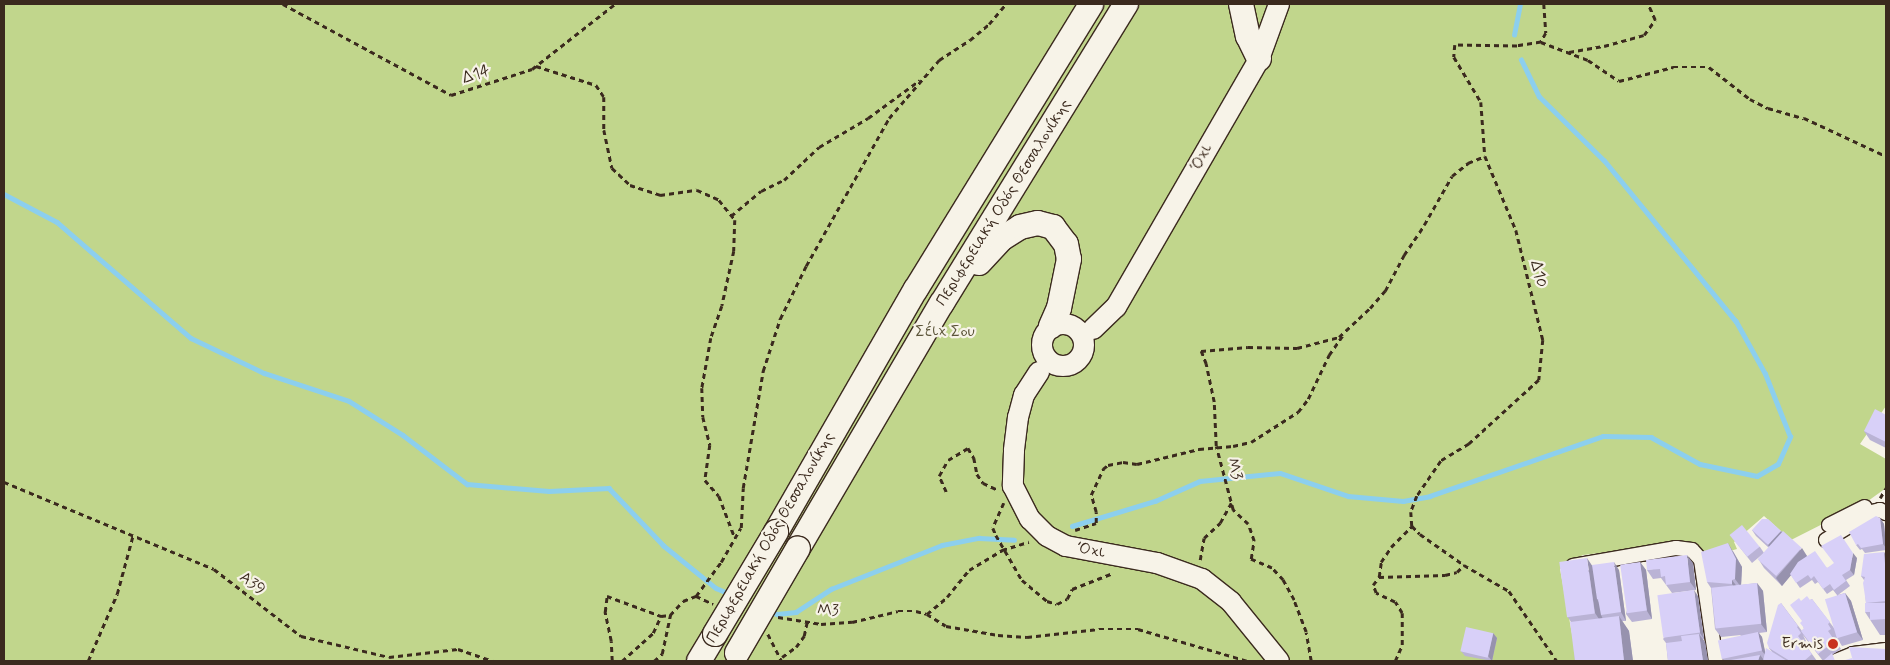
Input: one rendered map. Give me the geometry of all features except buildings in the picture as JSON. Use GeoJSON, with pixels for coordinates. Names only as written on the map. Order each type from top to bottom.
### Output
{"type":"FeatureCollection","features":[{"type":"Feature","properties":{"kind":"highway","name":"Περιφερειακή Οδός Θεσσαλονίκης"},"geometry":{"type":"LineString","coordinates":[[698,661],[776,532],[916,289],[1091,4]]}},
{"type":"Feature","properties":{"kind":"highway","name":"Περιφερειακή Οδός Θεσσαλονίκης"},"geometry":{"type":"LineString","coordinates":[[734,657],[942,303],[1126,4]]}},
{"type":"Feature","properties":{"kind":"highway"},"geometry":{"type":"LineString","coordinates":[[1241,4],[1248,36],[1259,58]]}},
{"type":"Feature","properties":{"kind":"highway"},"geometry":{"type":"LineString","coordinates":[[942,303],[1001,239],[1020,226],[1044,223],[1058,232],[1068,251],[1066,277],[1056,319],[1051,326]]}},
{"type":"Feature","properties":{"kind":"main road","name":"Όχι"},"geometry":{"type":"LineString","coordinates":[[1085,329],[1116,307],[1259,58],[1279,4]]}},
{"type":"Feature","properties":{"kind":"main road"},"geometry":{"type":"LineString","coordinates":[[1064,323],[1085,329],[1084,348],[1077,360],[1071,364],[1048,369],[1042,351],[1042,337],[1051,326],[1064,323]]}},
{"type":"Feature","properties":{"kind":"main road","name":"Όχι"},"geometry":{"type":"LineString","coordinates":[[1048,369],[1024,395],[1018,417],[1014,451],[1013,486],[1030,519],[1047,536],[1066,546],[1157,563],[1197,576],[1230,602],[1280,661]]}},
{"type":"Feature","properties":{"kind":"street"},"geometry":{"type":"LineString","coordinates":[[1829,525],[1865,507],[1880,512]]}},
{"type":"Feature","properties":{"kind":"street"},"geometry":{"type":"LineString","coordinates":[[1826,540],[1880,512]]}},
{"type":"Feature","properties":{"kind":"street"},"geometry":{"type":"LineString","coordinates":[[1567,568],[1585,563],[1676,548],[1692,550],[1701,560],[1716,661]]}},
{"type":"Feature","properties":{"kind":"street"},"geometry":{"type":"LineString","coordinates":[[1836,661],[1853,654],[1886,650]]}},
{"type":"Feature","properties":{"kind":"path","name":"Δ14"},"geometry":{"type":"LineString","coordinates":[[283,4],[451,95],[536,66],[615,4]]}},
{"type":"Feature","properties":{"kind":"path"},"geometry":{"type":"LineString","coordinates":[[654,661],[662,654],[670,615],[683,602],[696,596],[721,562],[741,528],[742,488],[763,371],[780,319],[806,266],[889,118],[939,60],[970,40],[989,24],[1006,4]]}},
{"type":"Feature","properties":{"kind":"path"},"geometry":{"type":"LineString","coordinates":[[1544,4],[1546,33],[1541,42],[1588,60],[1619,81],[1673,66],[1709,67],[1750,99],[1768,108],[1804,118],[1886,156]]}},
{"type":"Feature","properties":{"kind":"path"},"geometry":{"type":"LineString","coordinates":[[1569,52],[1604,46],[1644,35],[1655,20],[1648,4]]}},
{"type":"Feature","properties":{"kind":"path","name":"Δ10"},"geometry":{"type":"LineString","coordinates":[[1412,526],[1411,512],[1416,496],[1441,462],[1469,444],[1539,380],[1543,340],[1516,230],[1485,156],[1481,102],[1454,57],[1455,45],[1517,46],[1541,42]]}},
{"type":"Feature","properties":{"kind":"path"},"geometry":{"type":"LineString","coordinates":[[536,66],[596,85],[604,97],[604,130],[612,168],[630,185],[660,195],[697,190],[719,200],[735,220],[734,252],[722,306],[711,338],[702,388],[703,417],[710,445],[706,480],[719,496],[735,538]]}},
{"type":"Feature","properties":{"kind":"path"},"geometry":{"type":"LineString","coordinates":[[732,216],[761,191],[784,180],[819,147],[868,118],[923,77]]}},
{"type":"Feature","properties":{"kind":"path"},"geometry":{"type":"LineString","coordinates":[[1344,334],[1297,348],[1248,347],[1201,352],[1206,364],[1214,402],[1216,446],[1233,446],[1251,442],[1298,412],[1308,399],[1329,355],[1344,334],[1384,291],[1452,176],[1468,163],[1485,156]]}},
{"type":"Feature","properties":{"kind":"path","name":"Μ3"},"geometry":{"type":"LineString","coordinates":[[1075,530],[1096,522],[1092,495],[1103,469],[1108,465],[1123,462],[1137,464],[1216,446],[1233,510],[1248,524],[1254,540],[1251,559],[1272,568],[1283,580],[1294,600],[1306,632],[1311,661]]}},
{"type":"Feature","properties":{"kind":"path","name":"Α39"},"geometry":{"type":"LineString","coordinates":[[4,482],[214,569],[301,636],[389,658],[458,648],[493,661]]}},
{"type":"Feature","properties":{"kind":"path"},"geometry":{"type":"LineString","coordinates":[[1197,576],[1204,538],[1220,523],[1231,503]]}},
{"type":"Feature","properties":{"kind":"path"},"geometry":{"type":"LineString","coordinates":[[1395,661],[1402,644],[1402,613],[1396,602],[1376,593],[1373,585],[1379,577],[1382,562],[1392,547],[1412,526],[1464,565],[1509,591],[1557,661]]}},
{"type":"Feature","properties":{"kind":"path"},"geometry":{"type":"LineString","coordinates":[[88,661],[117,594],[133,535]]}},
{"type":"Feature","properties":{"kind":"path"},"geometry":{"type":"LineString","coordinates":[[1030,542],[1002,550],[969,570],[947,597],[927,614],[946,626],[998,635],[1027,637],[1099,629],[1138,629],[1248,661]]}},
{"type":"Feature","properties":{"kind":"path"},"geometry":{"type":"LineString","coordinates":[[1379,577],[1445,575],[1457,572],[1464,565]]}},
{"type":"Feature","properties":{"kind":"path"},"geometry":{"type":"LineString","coordinates":[[612,661],[611,641],[605,612],[607,596],[661,616],[670,615]]}},
{"type":"Feature","properties":{"kind":"path"},"geometry":{"type":"LineString","coordinates":[[696,596],[720,608]]}},
{"type":"Feature","properties":{"kind":"path","name":"Μ3"},"geometry":{"type":"LineString","coordinates":[[773,617],[821,624],[852,622],[898,611],[916,611],[927,614]]}},
{"type":"Feature","properties":{"kind":"path"},"geometry":{"type":"LineString","coordinates":[[622,661],[653,633],[661,616]]}},
{"type":"Feature","properties":{"kind":"path"},"geometry":{"type":"LineString","coordinates":[[765,630],[782,659],[796,647],[804,636],[807,622]]}},
{"type":"Feature","properties":{"kind":"green space","name":"Σέιχ Σου"},"geometry":{"type":"Polygon","coordinates":[[[4,4],[1886,4],[1886,406],[1860,444],[1886,459],[1886,488],[1868,501],[1791,540],[1764,516],[1734,542],[1737,549],[1709,557],[1690,542],[1583,555],[1571,561],[1560,569],[1577,661],[4,661],[4,4]]]}},
{"type":"Feature","properties":{"kind":"waterway"},"geometry":{"type":"LineString","coordinates":[[1514,35],[1520,4]]}},
{"type":"Feature","properties":{"kind":"waterway"},"geometry":{"type":"LineString","coordinates":[[1072,526],[1155,501],[1200,481],[1280,473],[1348,496],[1403,501],[1430,496],[1603,436],[1651,437],[1700,464],[1757,476],[1778,464],[1790,437],[1765,374],[1736,322],[1604,161],[1539,97],[1521,60]]}},
{"type":"Feature","properties":{"kind":"waterway"},"geometry":{"type":"LineString","coordinates":[[4,194],[57,222],[191,338],[264,373],[349,401],[403,435],[467,484],[549,491],[609,488],[663,545],[716,588],[730,594]]}},
{"type":"Feature","properties":{"kind":"waterway"},"geometry":{"type":"LineString","coordinates":[[769,611],[777,614],[796,612],[831,589],[942,545],[979,538],[1014,540]]}},
{"type":"Feature","properties":{"kind":"place","name":"Ermis"},"geometry":{"type":"Point","coordinates":[1833,644]}}]}
